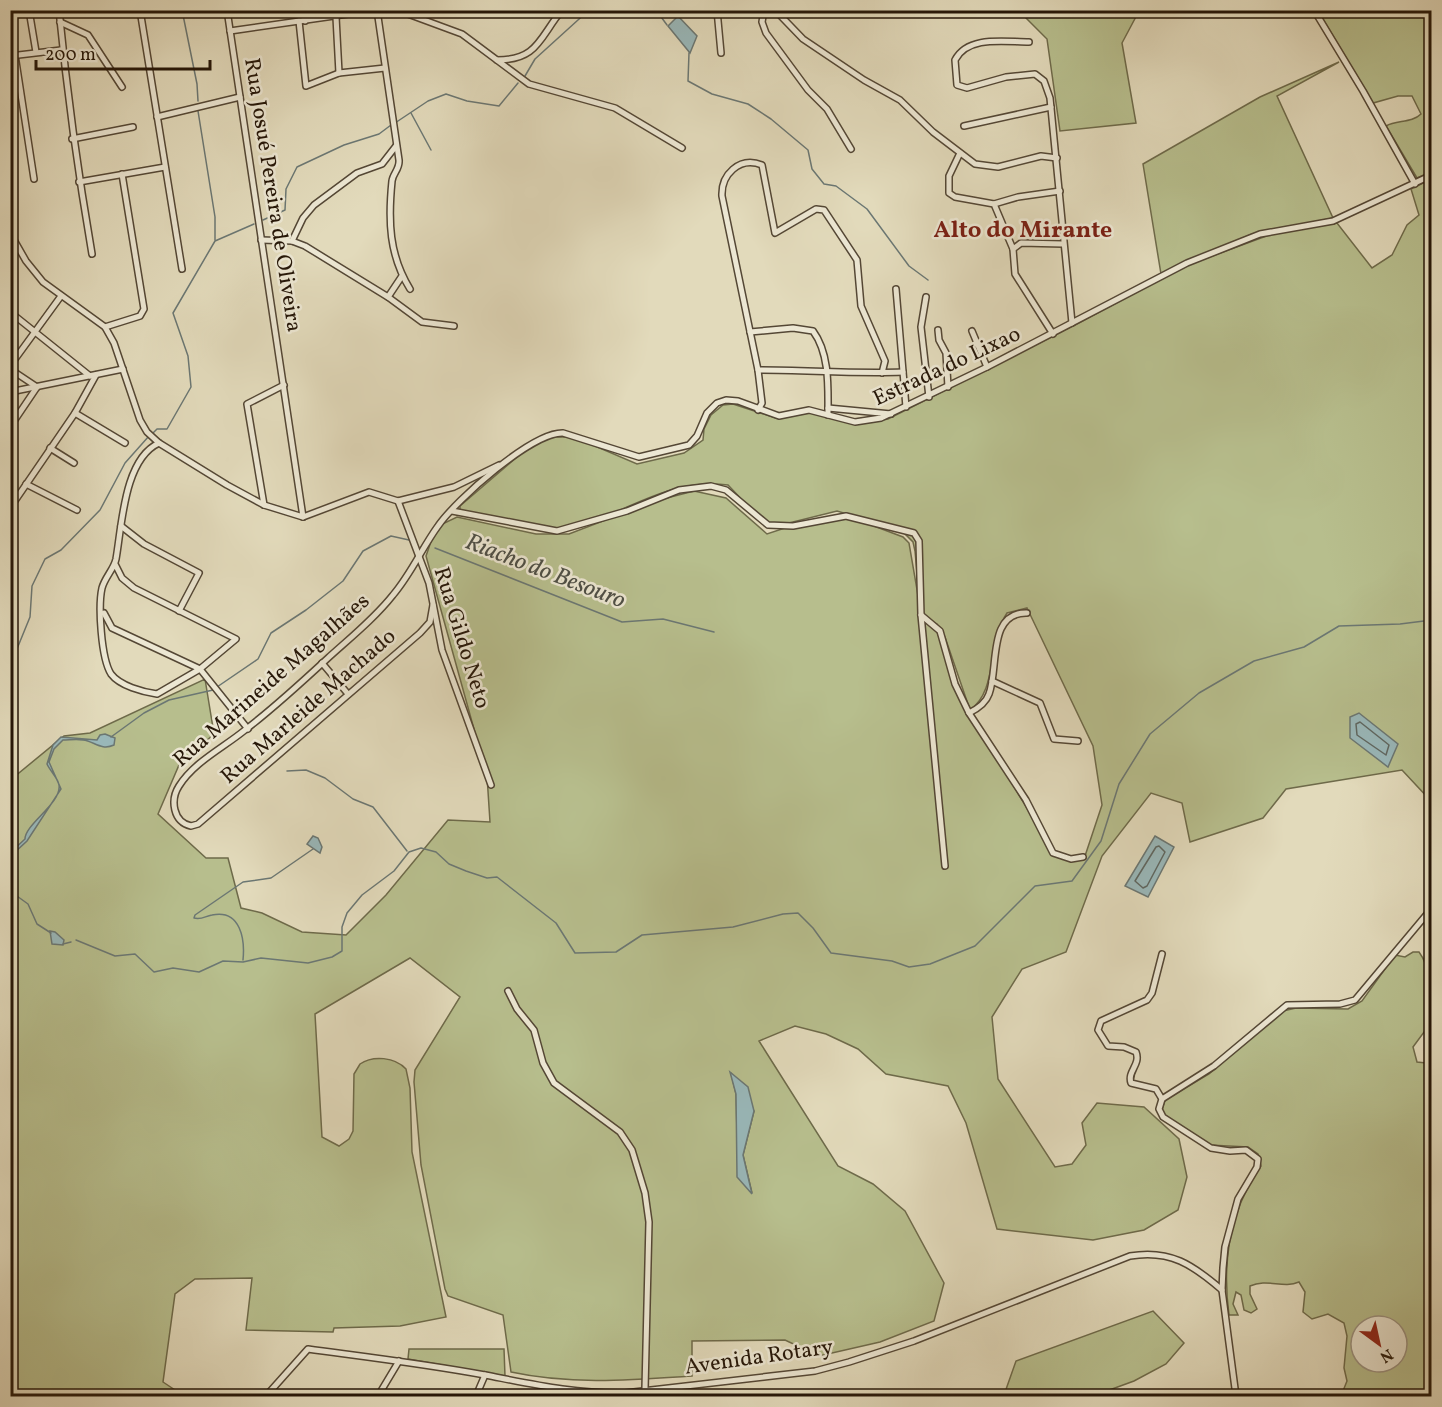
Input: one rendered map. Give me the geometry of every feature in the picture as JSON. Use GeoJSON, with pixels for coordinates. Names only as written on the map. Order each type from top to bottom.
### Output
{"type":"FeatureCollection","features":[{"type":"Feature","properties":{"kind":"street"},"geometry":{"type":"LineString","coordinates":[[29,10],[36,52]]}},
{"type":"Feature","properties":{"kind":"street"},"geometry":{"type":"LineString","coordinates":[[59,10],[61,50],[72,139],[92,254]]}},
{"type":"Feature","properties":{"kind":"street"},"geometry":{"type":"LineString","coordinates":[[140,10],[182,269]]}},
{"type":"Feature","properties":{"kind":"street","name":"Rua Josué Pereira de Oliveira"},"geometry":{"type":"LineString","coordinates":[[227,10],[303,517]]}},
{"type":"Feature","properties":{"kind":"street"},"geometry":{"type":"LineString","coordinates":[[304,10],[302,21],[306,86],[339,73],[385,68]]}},
{"type":"Feature","properties":{"kind":"street"},"geometry":{"type":"LineString","coordinates":[[230,31],[377,10],[391,121],[400,166],[392,178],[390,225],[393,250],[402,276],[410,290]]}},
{"type":"Feature","properties":{"kind":"street"},"geometry":{"type":"LineString","coordinates":[[398,10],[462,34],[529,84],[615,108],[682,147]]}},
{"type":"Feature","properties":{"kind":"street"},"geometry":{"type":"LineString","coordinates":[[495,60],[515,59],[531,52],[562,10]]}},
{"type":"Feature","properties":{"kind":"street"},"geometry":{"type":"LineString","coordinates":[[717,10],[721,53]]}},
{"type":"Feature","properties":{"kind":"street"},"geometry":{"type":"LineString","coordinates":[[764,10],[762,22],[766,33],[808,90],[827,109],[851,149]]}},
{"type":"Feature","properties":{"kind":"street"},"geometry":{"type":"LineString","coordinates":[[775,10],[803,39],[909,107],[975,164],[998,167],[1041,156],[1057,158]]}},
{"type":"Feature","properties":{"kind":"street"},"geometry":{"type":"LineString","coordinates":[[1314,10],[1415,184]]}},
{"type":"Feature","properties":{"kind":"street"},"geometry":{"type":"LineString","coordinates":[[336,17],[339,73]]}},
{"type":"Feature","properties":{"kind":"street"},"geometry":{"type":"LineString","coordinates":[[60,22],[88,35],[122,87]]}},
{"type":"Feature","properties":{"kind":"street"},"geometry":{"type":"LineString","coordinates":[[1029,42],[978,43],[966,47],[955,60],[957,86],[967,88],[1006,77],[1038,74],[1047,87],[1057,158],[1063,244],[1072,323]]}},
{"type":"Feature","properties":{"kind":"street"},"geometry":{"type":"LineString","coordinates":[[34,179],[13,56],[61,50]]}},
{"type":"Feature","properties":{"kind":"street"},"geometry":{"type":"LineString","coordinates":[[157,117],[240,97]]}},
{"type":"Feature","properties":{"kind":"street"},"geometry":{"type":"LineString","coordinates":[[964,126],[1051,107]]}},
{"type":"Feature","properties":{"kind":"street"},"geometry":{"type":"LineString","coordinates":[[72,139],[133,127]]}},
{"type":"Feature","properties":{"kind":"street"},"geometry":{"type":"LineString","coordinates":[[292,241],[303,218],[314,205],[357,173],[382,164],[396,146]]}},
{"type":"Feature","properties":{"kind":"street"},"geometry":{"type":"LineString","coordinates":[[960,153],[949,176],[949,193],[955,198],[994,204],[1018,197],[1060,191]]}},
{"type":"Feature","properties":{"kind":"street"},"geometry":{"type":"LineString","coordinates":[[758,410],[762,403],[758,370],[722,187],[729,171],[755,162],[763,167],[775,233],[821,208],[855,255],[859,268],[861,306],[885,361],[882,373]]}},
{"type":"Feature","properties":{"kind":"street"},"geometry":{"type":"LineString","coordinates":[[79,182],[165,167]]}},
{"type":"Feature","properties":{"kind":"street"},"geometry":{"type":"LineString","coordinates":[[105,327],[141,316],[144,309],[122,174]]}},
{"type":"Feature","properties":{"kind":"street","name":"Estrada do Lixao"},"geometry":{"type":"LineString","coordinates":[[419,558],[436,527],[502,464],[534,441],[554,433],[575,436],[629,457],[662,454],[682,448],[693,441],[707,413],[726,400],[738,400],[758,410],[779,416],[808,410],[863,422],[892,414],[1208,254],[1260,234],[1333,221],[1431,175]]}},
{"type":"Feature","properties":{"kind":"street"},"geometry":{"type":"LineString","coordinates":[[994,204],[1013,249],[1015,274],[1053,334]]}},
{"type":"Feature","properties":{"kind":"street"},"geometry":{"type":"LineString","coordinates":[[10,233],[26,261],[43,282],[105,327],[123,369],[140,420],[150,434],[159,442],[264,505],[303,517],[369,492],[398,501],[454,486],[502,464]]}},
{"type":"Feature","properties":{"kind":"street"},"geometry":{"type":"LineString","coordinates":[[261,240],[292,241],[388,297],[422,322],[454,326]]}},
{"type":"Feature","properties":{"kind":"street"},"geometry":{"type":"LineString","coordinates":[[1013,249],[1022,243],[1063,244]]}},
{"type":"Feature","properties":{"kind":"street"},"geometry":{"type":"LineString","coordinates":[[388,297],[402,276]]}},
{"type":"Feature","properties":{"kind":"street"},"geometry":{"type":"LineString","coordinates":[[896,289],[906,407]]}},
{"type":"Feature","properties":{"kind":"street"},"geometry":{"type":"LineString","coordinates":[[37,387],[10,367],[61,296]]}},
{"type":"Feature","properties":{"kind":"street"},"geometry":{"type":"LineString","coordinates":[[926,297],[921,327],[928,397]]}},
{"type":"Feature","properties":{"kind":"street"},"geometry":{"type":"LineString","coordinates":[[10,312],[93,376]]}},
{"type":"Feature","properties":{"kind":"street"},"geometry":{"type":"LineString","coordinates":[[750,332],[809,329],[820,342],[827,369],[828,415]]}},
{"type":"Feature","properties":{"kind":"street"},"geometry":{"type":"LineString","coordinates":[[938,330],[939,340],[946,353],[948,387]]}},
{"type":"Feature","properties":{"kind":"street"},"geometry":{"type":"LineString","coordinates":[[972,330],[987,367]]}},
{"type":"Feature","properties":{"kind":"street"},"geometry":{"type":"LineString","coordinates":[[10,392],[123,369]]}},
{"type":"Feature","properties":{"kind":"street"},"geometry":{"type":"LineString","coordinates":[[758,370],[827,369],[882,373],[903,372]]}},
{"type":"Feature","properties":{"kind":"street"},"geometry":{"type":"LineString","coordinates":[[10,508],[75,413],[93,376]]}},
{"type":"Feature","properties":{"kind":"street"},"geometry":{"type":"LineString","coordinates":[[264,505],[247,404],[285,385]]}},
{"type":"Feature","properties":{"kind":"street"},"geometry":{"type":"LineString","coordinates":[[10,427],[37,387]]}},
{"type":"Feature","properties":{"kind":"street"},"geometry":{"type":"LineString","coordinates":[[828,408],[892,414]]}},
{"type":"Feature","properties":{"kind":"street"},"geometry":{"type":"LineString","coordinates":[[75,413],[125,443]]}},
{"type":"Feature","properties":{"kind":"street"},"geometry":{"type":"LineString","coordinates":[[115,564],[122,578],[134,588],[236,639],[200,669],[157,694],[116,679],[106,662],[102,589],[115,564],[126,496],[136,466],[147,450],[159,442]]}},
{"type":"Feature","properties":{"kind":"street"},"geometry":{"type":"LineString","coordinates":[[50,448],[74,463]]}},
{"type":"Feature","properties":{"kind":"street"},"geometry":{"type":"LineString","coordinates":[[26,484],[77,510]]}},
{"type":"Feature","properties":{"kind":"street"},"geometry":{"type":"LineString","coordinates":[[452,511],[557,531],[627,511],[679,490],[699,486],[720,487],[732,494],[768,525],[793,526],[846,516],[914,533],[920,541],[921,615],[945,866]]}},
{"type":"Feature","properties":{"kind":"street","name":"Rua Gildo Neto"},"geometry":{"type":"LineString","coordinates":[[398,501],[433,605],[442,650],[491,785]]}},
{"type":"Feature","properties":{"kind":"street"},"geometry":{"type":"LineString","coordinates":[[121,526],[144,544],[199,573],[179,611]]}},
{"type":"Feature","properties":{"kind":"street","name":"Rua Marineide Magalhães"},"geometry":{"type":"LineString","coordinates":[[195,826],[186,825],[176,814],[173,796],[178,786],[194,769],[248,729],[383,607],[419,558]]}},
{"type":"Feature","properties":{"kind":"street","name":"Rua Marleide Machado"},"geometry":{"type":"LineString","coordinates":[[195,826],[312,728],[348,693],[428,626],[433,605]]}},
{"type":"Feature","properties":{"kind":"street"},"geometry":{"type":"LineString","coordinates":[[102,606],[112,628],[200,669],[248,729]]}},
{"type":"Feature","properties":{"kind":"street"},"geometry":{"type":"LineString","coordinates":[[969,713],[986,699],[992,681],[995,647],[1007,617],[1015,612],[1027,613]]}},
{"type":"Feature","properties":{"kind":"street"},"geometry":{"type":"LineString","coordinates":[[921,615],[940,631],[955,684],[969,713],[1026,801],[1053,853],[1071,859],[1083,858]]}},
{"type":"Feature","properties":{"kind":"street"},"geometry":{"type":"LineString","coordinates":[[322,663],[348,693]]}},
{"type":"Feature","properties":{"kind":"street"},"geometry":{"type":"LineString","coordinates":[[992,681],[1040,703],[1054,739],[1078,741]]}},
{"type":"Feature","properties":{"kind":"street"},"geometry":{"type":"LineString","coordinates":[[1236,1396],[1222,1290],[1225,1246],[1238,1199],[1257,1167],[1258,1159],[1246,1150],[1221,1150],[1203,1144],[1161,1114],[1159,1109],[1162,1099],[1214,1066],[1287,1005],[1340,1004],[1355,1000],[1431,908]]}},
{"type":"Feature","properties":{"kind":"street"},"geometry":{"type":"LineString","coordinates":[[1162,954],[1152,993],[1147,1000],[1105,1018],[1098,1025],[1101,1037],[1108,1046],[1124,1047],[1136,1052],[1138,1062],[1131,1075],[1131,1083],[1137,1087],[1152,1086],[1162,1099]]}},
{"type":"Feature","properties":{"kind":"street"},"geometry":{"type":"LineString","coordinates":[[508,991],[517,1009],[534,1030],[549,1077],[559,1088],[620,1132],[632,1150],[645,1193],[649,1222],[645,1389]]}},
{"type":"Feature","properties":{"kind":"street","name":"Avenida Rotary"},"geometry":{"type":"LineString","coordinates":[[266,1396],[308,1349],[485,1375],[566,1391],[624,1395],[645,1389],[815,1371],[914,1341],[1130,1256],[1157,1253],[1189,1263],[1222,1290]]}},
{"type":"Feature","properties":{"kind":"street"},"geometry":{"type":"LineString","coordinates":[[378,1396],[399,1361]]}},
{"type":"Feature","properties":{"kind":"street"},"geometry":{"type":"LineString","coordinates":[[476,1396],[485,1375]]}},
{"type":"Feature","properties":{"kind":"green space"},"geometry":{"type":"Polygon","coordinates":[[[1019,11],[1139,11],[1122,43],[1136,123],[1060,131],[1047,39],[1019,11]]]}},
{"type":"Feature","properties":{"kind":"green space"},"geometry":{"type":"Polygon","coordinates":[[[1318,11],[1431,11],[1431,172],[1417,178],[1386,126],[1413,119],[1421,114],[1412,96],[1398,96],[1373,103],[1318,11]]]}},
{"type":"Feature","properties":{"kind":"green space"},"geometry":{"type":"Polygon","coordinates":[[[1339,62],[1277,96],[1333,218],[1252,234],[1161,274],[1143,164],[1260,97],[1339,62]]]}},
{"type":"Feature","properties":{"kind":"green space"},"geometry":{"type":"Polygon","coordinates":[[[1431,179],[1431,801],[1402,770],[1286,789],[1263,818],[1190,842],[1182,803],[1151,793],[1102,856],[1066,952],[1022,969],[992,1017],[998,1079],[1055,1167],[1072,1164],[1086,1145],[1082,1123],[1097,1103],[1144,1107],[1179,1139],[1187,1177],[1178,1210],[1144,1230],[1093,1240],[997,1229],[966,1123],[948,1086],[886,1074],[858,1049],[826,1034],[795,1026],[759,1041],[838,1166],[873,1184],[905,1211],[944,1283],[934,1321],[880,1342],[819,1356],[785,1340],[692,1341],[692,1376],[579,1380],[511,1372],[503,1315],[448,1296],[445,1289],[421,1165],[414,1082],[415,1070],[460,997],[410,958],[315,1014],[322,1137],[339,1146],[349,1139],[353,1131],[354,1074],[360,1064],[377,1058],[396,1062],[406,1069],[410,1088],[412,1152],[446,1317],[400,1326],[334,1328],[333,1332],[246,1330],[252,1278],[195,1279],[175,1294],[163,1382],[184,1396],[11,1396],[10,765],[14,777],[64,736],[90,733],[205,679],[214,734],[179,765],[158,814],[206,858],[228,858],[241,908],[262,913],[302,932],[346,935],[386,895],[448,820],[490,822],[487,776],[426,556],[436,527],[457,517],[536,534],[569,534],[655,501],[694,491],[726,498],[767,534],[803,522],[845,515],[903,537],[909,543],[920,607],[913,542],[901,530],[837,511],[781,525],[762,521],[728,485],[704,484],[663,492],[586,523],[555,529],[460,510],[460,506],[524,451],[550,437],[574,437],[637,464],[684,453],[703,440],[704,429],[711,415],[723,405],[733,404],[776,418],[807,412],[859,424],[888,419],[1075,325],[1185,266],[1272,234],[1337,223],[1372,268],[1392,255],[1407,225],[1419,215],[1411,189],[1431,179]],[[1027,608],[1007,613],[997,638],[985,691],[979,702],[970,710],[945,637],[937,624],[920,616],[935,627],[969,712],[1054,853],[1071,858],[1085,856],[1102,805],[1093,746],[1027,608]],[[731,1073],[736,1094],[737,1133],[752,1193],[743,1155],[754,1111],[731,1073]]]}},
{"type":"Feature","properties":{"kind":"green space"},"geometry":{"type":"Polygon","coordinates":[[[1413,952],[1419,952],[1427,969],[1431,990],[1431,1034],[1424,1032],[1413,1047],[1417,1062],[1426,1063],[1428,1056],[1431,1055],[1431,1396],[1341,1396],[1347,1381],[1344,1368],[1347,1336],[1344,1323],[1328,1314],[1312,1319],[1303,1312],[1305,1292],[1299,1282],[1293,1284],[1263,1283],[1250,1286],[1250,1294],[1257,1309],[1251,1313],[1244,1310],[1241,1295],[1236,1292],[1233,1304],[1238,1315],[1229,1315],[1227,1276],[1230,1238],[1242,1201],[1261,1166],[1258,1154],[1248,1147],[1209,1145],[1165,1115],[1162,1110],[1165,1100],[1209,1074],[1283,1011],[1296,1008],[1348,1009],[1362,1001],[1395,955],[1405,957],[1413,952]]]}},
{"type":"Feature","properties":{"kind":"green space"},"geometry":{"type":"Polygon","coordinates":[[[1153,1311],[1184,1343],[1166,1364],[1134,1381],[1093,1396],[997,1396],[1004,1395],[1016,1361],[1153,1311]]]}},
{"type":"Feature","properties":{"kind":"green space"},"geometry":{"type":"Polygon","coordinates":[[[409,1349],[504,1349],[505,1376],[408,1359],[409,1349]]]}},
{"type":"Feature","properties":{"kind":"water"},"geometry":{"type":"Polygon","coordinates":[[[678,16],[697,36],[690,53],[668,26],[678,16]]]}},
{"type":"Feature","properties":{"kind":"water"},"geometry":{"type":"Polygon","coordinates":[[[1359,713],[1398,744],[1388,767],[1350,738],[1350,717],[1359,713]]]}},
{"type":"Feature","properties":{"kind":"water"},"geometry":{"type":"Polygon","coordinates":[[[105,734],[115,738],[114,745],[109,747],[83,740],[63,740],[54,749],[49,762],[56,778],[47,764],[53,745],[61,737],[97,740],[100,735],[105,734]]]}},
{"type":"Feature","properties":{"kind":"water"},"geometry":{"type":"Polygon","coordinates":[[[52,803],[27,841],[13,854],[11,861],[11,852],[25,839],[31,827],[52,803]]]}},
{"type":"Feature","properties":{"kind":"water"},"geometry":{"type":"Polygon","coordinates":[[[313,836],[318,838],[322,847],[320,853],[307,844],[313,836]]]}},
{"type":"Feature","properties":{"kind":"water"},"geometry":{"type":"Polygon","coordinates":[[[1155,836],[1174,847],[1148,897],[1125,886],[1155,836]]]}},
{"type":"Feature","properties":{"kind":"water"},"geometry":{"type":"Polygon","coordinates":[[[50,931],[55,932],[64,940],[63,945],[52,944],[50,931]]]}},
{"type":"Feature","properties":{"kind":"water"},"geometry":{"type":"Polygon","coordinates":[[[730,1072],[748,1087],[754,1111],[743,1155],[752,1194],[737,1177],[736,1094],[730,1072]]]}},
{"type":"Feature","properties":{"kind":"waterway"},"geometry":{"type":"LineString","coordinates":[[182,10],[197,84],[198,101]]}},
{"type":"Feature","properties":{"kind":"waterway"},"geometry":{"type":"LineString","coordinates":[[525,76],[535,59],[589,10]]}},
{"type":"Feature","properties":{"kind":"waterway"},"geometry":{"type":"LineString","coordinates":[[656,10],[667,25]]}},
{"type":"Feature","properties":{"kind":"waterway"},"geometry":{"type":"LineString","coordinates":[[689,53],[688,81],[712,94],[748,104],[771,119],[808,150],[812,169],[824,184],[836,186],[867,209],[909,266],[928,280]]}},
{"type":"Feature","properties":{"kind":"waterway"},"geometry":{"type":"LineString","coordinates":[[395,123],[428,101],[446,94],[467,101],[499,106],[518,83]]}},
{"type":"Feature","properties":{"kind":"waterway"},"geometry":{"type":"LineString","coordinates":[[198,111],[215,217],[215,240]]}},
{"type":"Feature","properties":{"kind":"waterway"},"geometry":{"type":"LineString","coordinates":[[411,113],[431,150]]}},
{"type":"Feature","properties":{"kind":"waterway"},"geometry":{"type":"LineString","coordinates":[[263,220],[285,210],[286,189],[297,167],[344,145],[379,134],[391,125]]}},
{"type":"Feature","properties":{"kind":"waterway"},"geometry":{"type":"LineString","coordinates":[[153,433],[157,429],[167,429],[191,387],[188,356],[173,313],[215,241],[254,224]]}},
{"type":"Feature","properties":{"kind":"waterway"},"geometry":{"type":"LineString","coordinates":[[10,666],[30,617],[32,586],[45,559],[61,550],[100,510],[125,463],[149,436]]}},
{"type":"Feature","properties":{"kind":"waterway","name":"Riacho do Besouro"},"geometry":{"type":"LineString","coordinates":[[217,687],[258,659],[271,633],[306,610],[343,581],[363,551],[391,536],[409,540]]}},
{"type":"Feature","properties":{"kind":"waterway","name":"Riacho do Besouro"},"geometry":{"type":"LineString","coordinates":[[435,548],[622,622],[663,619],[714,632]]}},
{"type":"Feature","properties":{"kind":"waterway"},"geometry":{"type":"LineString","coordinates":[[76,940],[115,956],[135,954],[154,972],[173,968],[199,972],[223,961],[243,962],[261,958],[308,963],[332,957],[342,951],[342,927],[347,913],[362,895],[394,871],[409,852],[421,848],[436,852],[449,864],[466,871],[487,878],[497,877],[556,923],[575,953],[616,952],[642,935],[733,927],[783,914],[798,913],[813,928],[831,953],[892,961],[909,967],[930,964],[975,946],[1035,886],[1072,881],[1101,841],[1119,784],[1150,734],[1199,693],[1254,661],[1304,647],[1339,626],[1400,624],[1432,620]]}},
{"type":"Feature","properties":{"kind":"waterway","name":"Riacho do Besouro"},"geometry":{"type":"LineString","coordinates":[[111,737],[144,713],[169,700],[213,690]]}},
{"type":"Feature","properties":{"kind":"waterway"},"geometry":{"type":"LineString","coordinates":[[287,771],[306,770],[325,778],[353,799],[373,807],[407,851]]}},
{"type":"Feature","properties":{"kind":"waterway"},"geometry":{"type":"LineString","coordinates":[[243,960],[242,935],[235,921],[222,914],[199,919],[194,918],[195,915],[243,882],[271,878],[313,849]]}},
{"type":"Feature","properties":{"kind":"waterway"},"geometry":{"type":"LineString","coordinates":[[10,891],[28,904],[37,924],[51,933]]}},
{"type":"Feature","properties":{"kind":"waterway"},"geometry":{"type":"LineString","coordinates":[[63,944],[71,942]]}},
{"type":"Feature","properties":{"kind":"district","name":"Alto do Mirante"},"geometry":{"type":"Point","coordinates":[1023,231]}}]}
